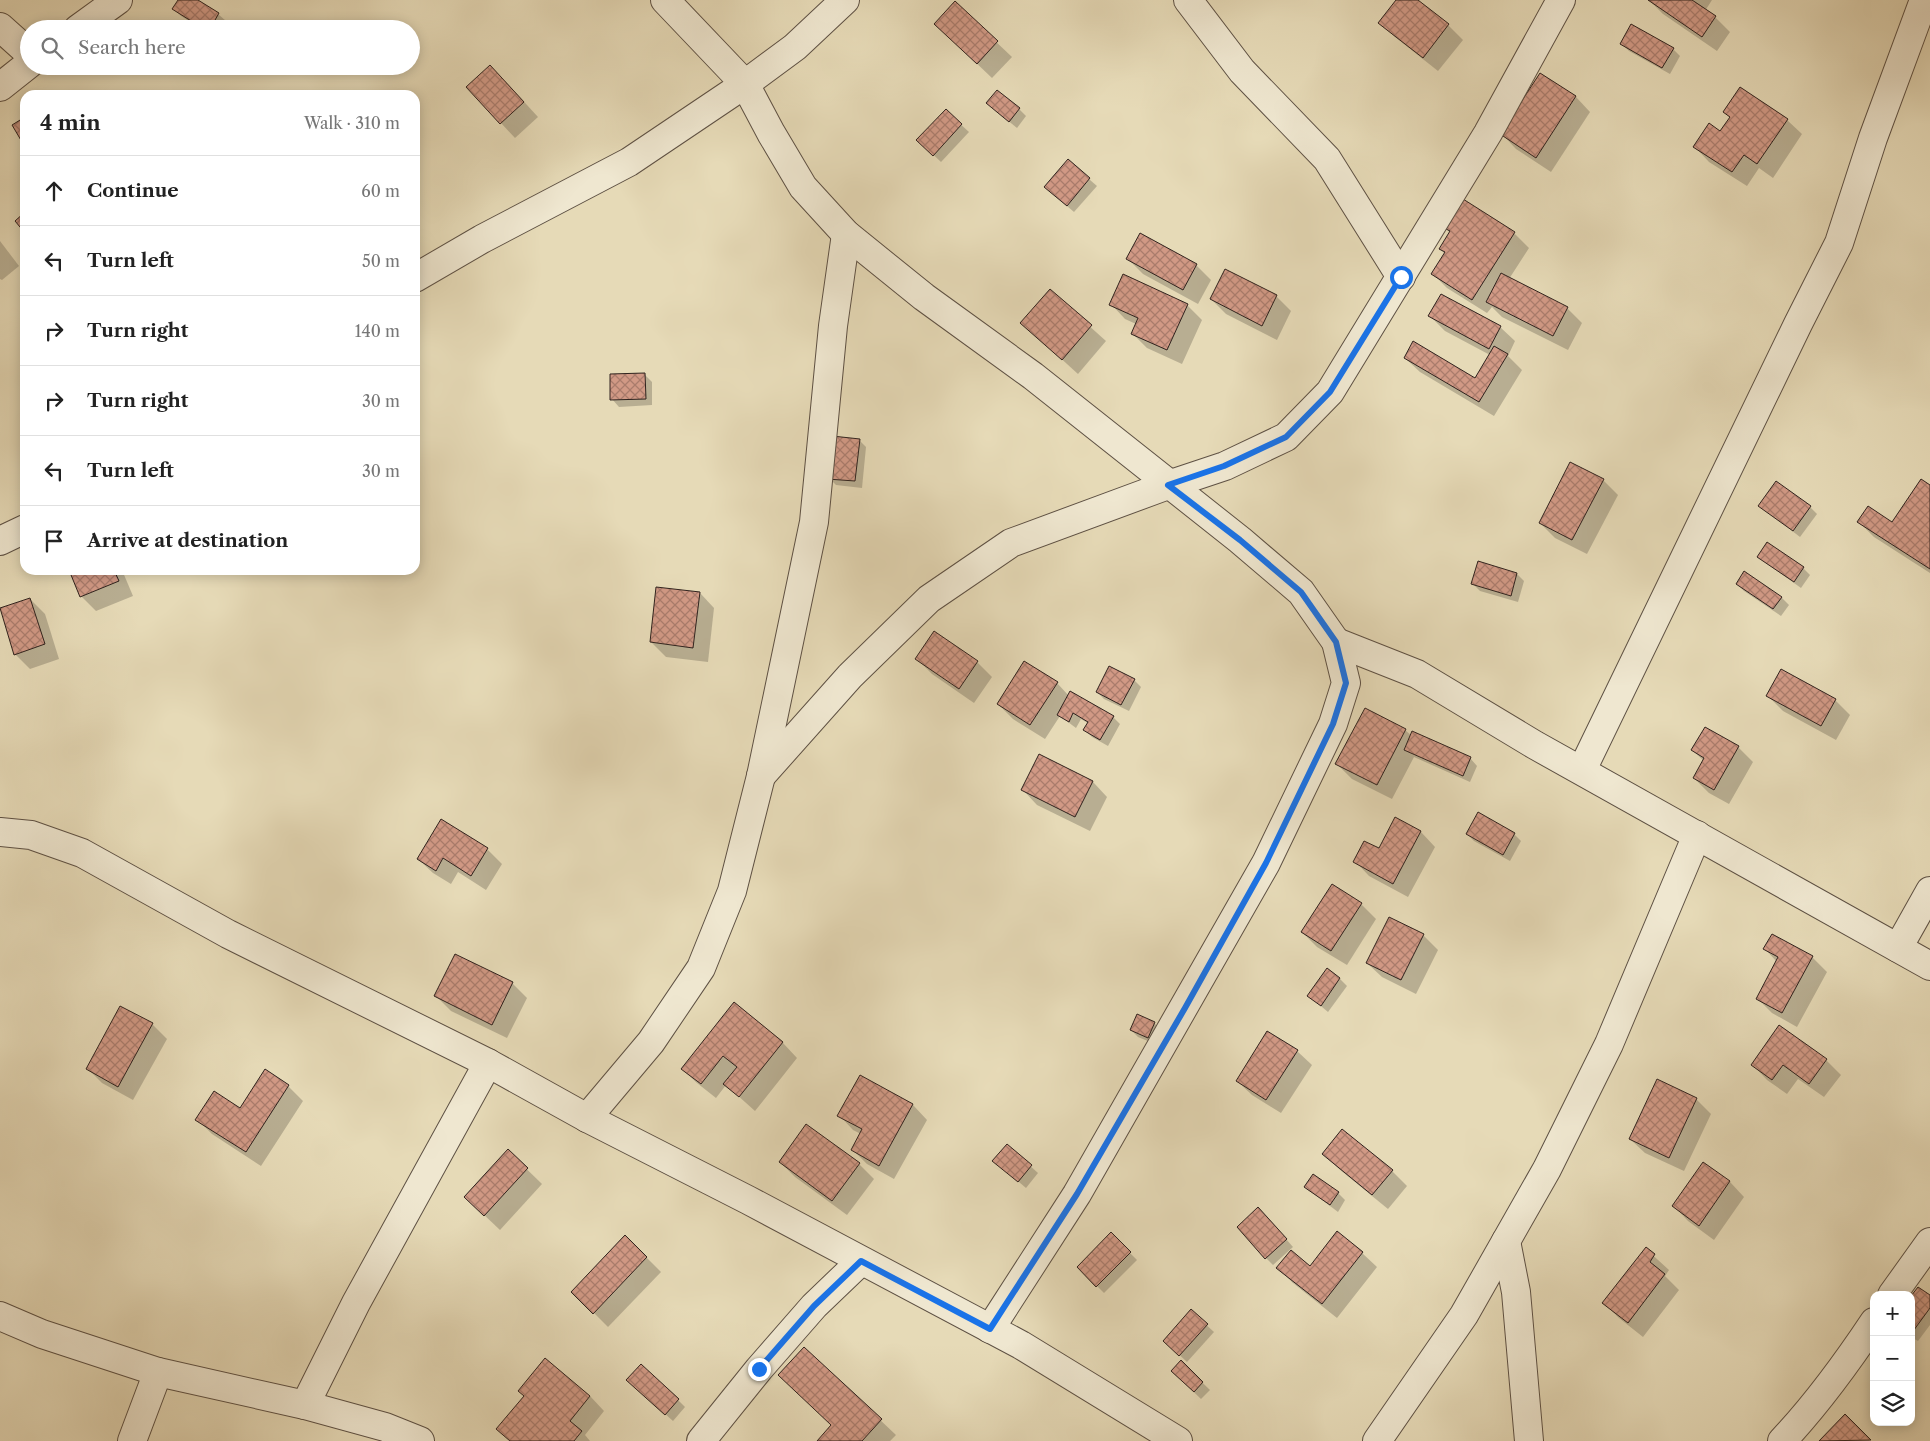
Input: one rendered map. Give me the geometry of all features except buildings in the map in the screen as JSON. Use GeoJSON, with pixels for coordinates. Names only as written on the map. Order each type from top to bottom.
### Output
{"type":"FeatureCollection","features":[{"type":"Feature","properties":{"kind":"street"},"geometry":{"type":"LineString","coordinates":[[90,20],[118,0]]}},
{"type":"Feature","properties":{"kind":"street"},"geometry":{"type":"LineString","coordinates":[[665,0],[745,84],[770,133],[803,187],[846,234],[924,297],[1033,376],[1168,485],[1240,540],[1301,592],[1336,642],[1346,683],[1333,724],[1266,863],[1185,1008],[1077,1194],[990,1329]]}},
{"type":"Feature","properties":{"kind":"street"},"geometry":{"type":"LineString","coordinates":[[420,275],[482,239],[629,162],[795,48],[846,0]]}},
{"type":"Feature","properties":{"kind":"street"},"geometry":{"type":"LineString","coordinates":[[1188,0],[1242,71],[1327,159],[1401,277]]}},
{"type":"Feature","properties":{"kind":"street"},"geometry":{"type":"LineString","coordinates":[[761,776],[850,676],[929,599],[1011,543],[1224,466],[1286,437],[1330,392],[1488,133],[1561,0]]}},
{"type":"Feature","properties":{"kind":"street"},"geometry":{"type":"LineString","coordinates":[[1582,770],[1839,243],[1873,138],[1924,0]]}},
{"type":"Feature","properties":{"kind":"street"},"geometry":{"type":"LineString","coordinates":[[0,27],[20,45]]}},
{"type":"Feature","properties":{"kind":"street"},"geometry":{"type":"LineString","coordinates":[[0,87],[20,71]]}},
{"type":"Feature","properties":{"kind":"street"},"geometry":{"type":"LineString","coordinates":[[587,1118],[651,1042],[701,968],[732,891],[761,776],[814,522],[833,326],[846,234]]}},
{"type":"Feature","properties":{"kind":"street"},"geometry":{"type":"LineString","coordinates":[[0,541],[20,531]]}},
{"type":"Feature","properties":{"kind":"street"},"geometry":{"type":"LineString","coordinates":[[1336,642],[1417,674],[1535,745],[1930,966]]}},
{"type":"Feature","properties":{"kind":"street"},"geometry":{"type":"LineString","coordinates":[[0,832],[31,835],[82,854],[228,934],[488,1063],[587,1118],[748,1200],[1020,1345],[1178,1441]]}},
{"type":"Feature","properties":{"kind":"street"},"geometry":{"type":"LineString","coordinates":[[1377,1441],[1464,1315],[1547,1169],[1609,1044],[1697,835]]}},
{"type":"Feature","properties":{"kind":"street"},"geometry":{"type":"LineString","coordinates":[[1898,948],[1930,891]]}},
{"type":"Feature","properties":{"kind":"street"},"geometry":{"type":"LineString","coordinates":[[305,1405],[356,1303],[488,1063]]}},
{"type":"Feature","properties":{"kind":"street"},"geometry":{"type":"LineString","coordinates":[[1506,1241],[1516,1292],[1529,1441]]}},
{"type":"Feature","properties":{"kind":"street"},"geometry":{"type":"LineString","coordinates":[[1895,1291],[1930,1242]]}},
{"type":"Feature","properties":{"kind":"street"},"geometry":{"type":"LineString","coordinates":[[700,1441],[814,1306],[861,1261]]}},
{"type":"Feature","properties":{"kind":"street"},"geometry":{"type":"LineString","coordinates":[[0,1316],[42,1334],[158,1372],[305,1405],[385,1427],[420,1441]]}},
{"type":"Feature","properties":{"kind":"street"},"geometry":{"type":"LineString","coordinates":[[1782,1441],[1809,1413],[1870,1328]]}},
{"type":"Feature","properties":{"kind":"street"},"geometry":{"type":"LineString","coordinates":[[132,1441],[158,1372]]}},
{"type":"Feature","properties":{"kind":"route"},"geometry":{"type":"LineString","coordinates":[[759,1369],[814,1306],[861,1261],[990,1329],[1077,1194],[1185,1008],[1266,863],[1333,724],[1346,683],[1336,642],[1301,592],[1240,540],[1168,485],[1224,466],[1286,437],[1330,392],[1401,277]]}}]}
